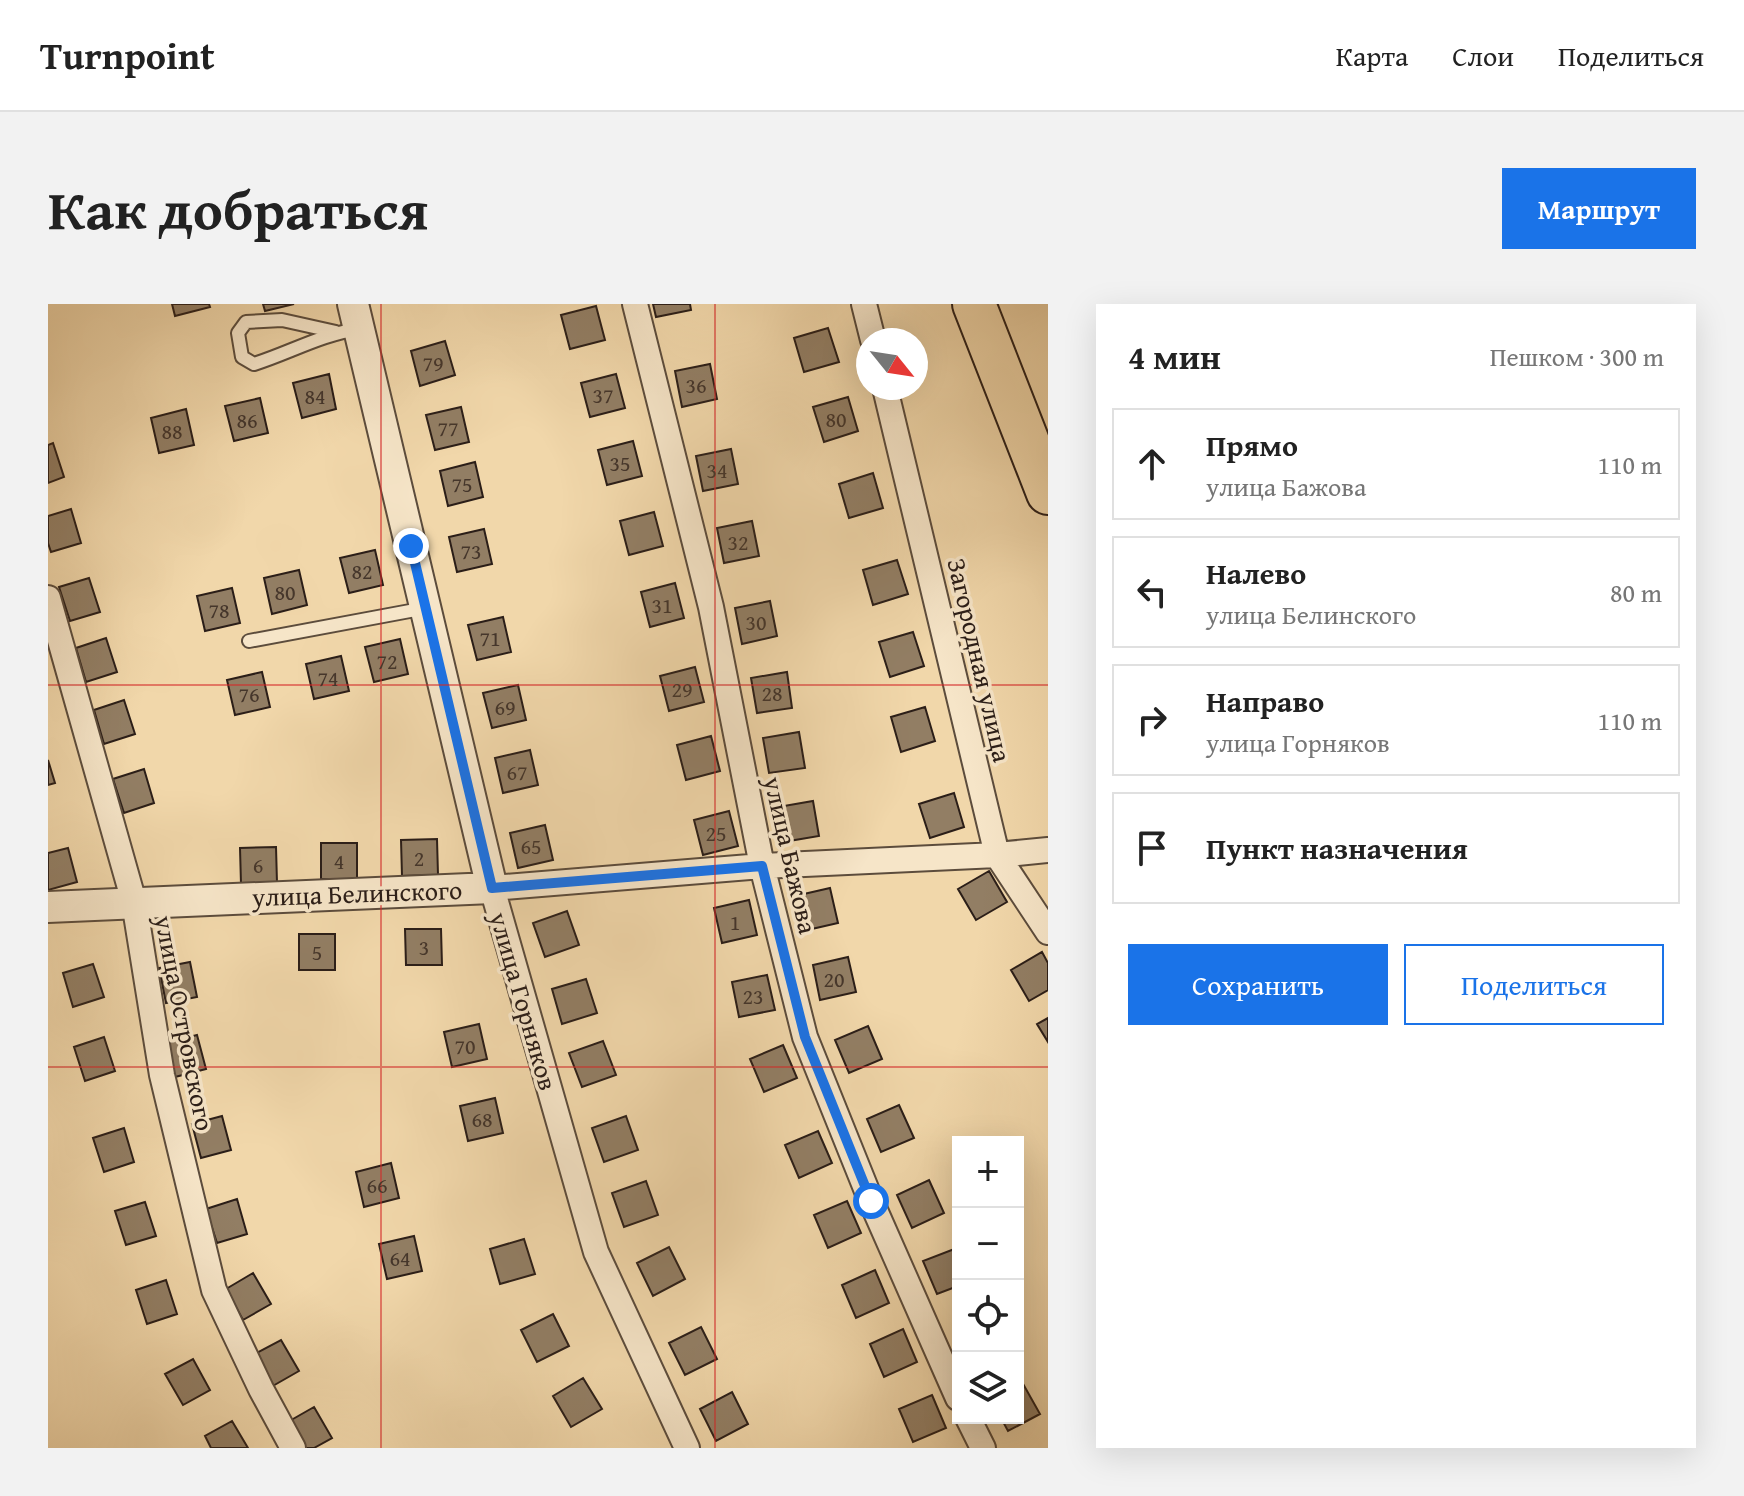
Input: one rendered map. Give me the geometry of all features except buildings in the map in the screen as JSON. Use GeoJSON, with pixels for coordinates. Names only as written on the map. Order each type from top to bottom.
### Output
{"type":"FeatureCollection","features":[{"type":"Feature","properties":{"kind":"highway"},"geometry":{"type":"LineString","coordinates":[[974,304],[1048,493]]}},
{"type":"Feature","properties":{"kind":"street","name":"улица Бажова"},"geometry":{"type":"LineString","coordinates":[[635,304],[711,607],[762,866],[805,1037],[871,1201],[952,1384]]}},
{"type":"Feature","properties":{"kind":"street"},"geometry":{"type":"LineString","coordinates":[[864,304],[870,328]]}},
{"type":"Feature","properties":{"kind":"street","name":"улица Горняков"},"geometry":{"type":"LineString","coordinates":[[349,322],[426,608],[492,888],[596,1252],[687,1448]]}},
{"type":"Feature","properties":{"kind":"street","name":"Загородная улица"},"geometry":{"type":"LineString","coordinates":[[888,400],[997,855],[1048,932]]}},
{"type":"Feature","properties":{"kind":"street","name":"улица Островского"},"geometry":{"type":"LineString","coordinates":[[48,598],[134,902],[162,1075],[214,1290],[293,1448]]}},
{"type":"Feature","properties":{"kind":"street","name":"улица Белинского"},"geometry":{"type":"LineString","coordinates":[[48,907],[492,888],[762,866],[1048,850]]}},
{"type":"Feature","properties":{"kind":"street"},"geometry":{"type":"LineString","coordinates":[[971,1424],[983,1448]]}},
{"type":"Feature","properties":{"kind":"lane"},"geometry":{"type":"LineString","coordinates":[[246,322],[349,322],[285,354],[254,364],[242,357],[238,333],[246,322]]}},
{"type":"Feature","properties":{"kind":"lane"},"geometry":{"type":"LineString","coordinates":[[249,641],[426,608]]}},
{"type":"Feature","properties":{"kind":"route"},"geometry":{"type":"LineString","coordinates":[[411,546],[492,888],[762,866],[805,1037],[871,1201]]}}]}
